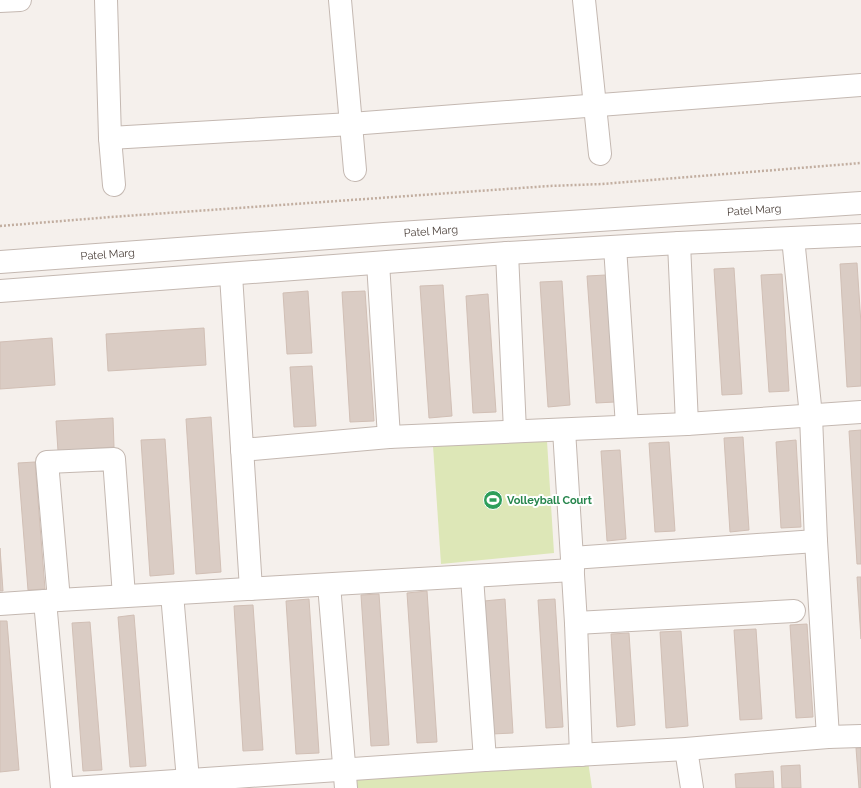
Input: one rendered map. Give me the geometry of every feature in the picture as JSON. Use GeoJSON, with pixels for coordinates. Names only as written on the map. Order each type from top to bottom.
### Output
{"type":"FeatureCollection","features":[{"type":"Feature","properties":{"kind":"street"},"geometry":{"type":"LineString","coordinates":[[0,1],[20,0]]}},
{"type":"Feature","properties":{"kind":"street"},"geometry":{"type":"LineString","coordinates":[[106,0],[110,138],[114,184]]}},
{"type":"Feature","properties":{"kind":"street"},"geometry":{"type":"LineString","coordinates":[[340,0],[354,170]]}},
{"type":"Feature","properties":{"kind":"street"},"geometry":{"type":"LineString","coordinates":[[584,0],[600,154]]}},
{"type":"Feature","properties":{"kind":"street"},"geometry":{"type":"LineString","coordinates":[[110,138],[351,124],[861,85]]}},
{"type":"Feature","properties":{"kind":"street","name":"Patel Marg"},"geometry":{"type":"LineString","coordinates":[[0,262],[384,234],[861,203]]}},
{"type":"Feature","properties":{"kind":"street"},"geometry":{"type":"LineString","coordinates":[[0,291],[231,275],[506,253],[679,243],[861,235]]}},
{"type":"Feature","properties":{"kind":"street"},"geometry":{"type":"LineString","coordinates":[[793,238],[811,416],[816,541],[828,737]]}},
{"type":"Feature","properties":{"kind":"street"},"geometry":{"type":"LineString","coordinates":[[679,243],[687,424]]}},
{"type":"Feature","properties":{"kind":"street"},"geometry":{"type":"LineString","coordinates":[[615,247],[627,426]]}},
{"type":"Feature","properties":{"kind":"street"},"geometry":{"type":"LineString","coordinates":[[506,253],[515,431]]}},
{"type":"Feature","properties":{"kind":"street"},"geometry":{"type":"LineString","coordinates":[[378,263],[389,437]]}},
{"type":"Feature","properties":{"kind":"street"},"geometry":{"type":"LineString","coordinates":[[231,275],[251,589]]}},
{"type":"Feature","properties":{"kind":"street"},"geometry":{"type":"LineString","coordinates":[[242,450],[389,437],[687,424],[861,412]]}},
{"type":"Feature","properties":{"kind":"street"},"geometry":{"type":"LineString","coordinates":[[564,430],[576,623],[581,755]]}},
{"type":"Feature","properties":{"kind":"street"},"geometry":{"type":"LineString","coordinates":[[62,788],[52,601],[47,462],[114,459],[124,596]]}},
{"type":"Feature","properties":{"kind":"street"},"geometry":{"type":"LineString","coordinates":[[0,604],[472,577],[572,564],[816,541]]}},
{"type":"Feature","properties":{"kind":"street"},"geometry":{"type":"LineString","coordinates":[[472,577],[485,760]]}},
{"type":"Feature","properties":{"kind":"street"},"geometry":{"type":"LineString","coordinates":[[329,585],[346,779]]}},
{"type":"Feature","properties":{"kind":"street"},"geometry":{"type":"LineString","coordinates":[[172,594],[188,780]]}},
{"type":"Feature","properties":{"kind":"street"},"geometry":{"type":"LineString","coordinates":[[576,623],[794,611]]}},
{"type":"Feature","properties":{"kind":"street"},"geometry":{"type":"LineString","coordinates":[[73,788],[188,780],[346,779],[485,760],[686,749],[828,737],[861,736]]}},
{"type":"Feature","properties":{"kind":"street"},"geometry":{"type":"LineString","coordinates":[[686,749],[692,788]]}},
{"type":"Feature","properties":{"kind":"path"},"geometry":{"type":"LineString","coordinates":[[0,226],[548,186],[602,184],[861,163]]}},
{"type":"Feature","properties":{"kind":"green space","name":"Volleyball Court"},"geometry":{"type":"Polygon","coordinates":[[[547,441],[554,553],[441,564],[433,446],[547,441]]]}},
{"type":"Feature","properties":{"kind":"green space"},"geometry":{"type":"Polygon","coordinates":[[[588,761],[592,788],[357,788],[356,778],[588,761]]]}},
{"type":"Feature","properties":{"kind":"building"},"geometry":{"type":"Polygon","coordinates":[[[857,263],[861,324],[861,386],[847,387],[840,264],[857,263]]]}},
{"type":"Feature","properties":{"kind":"building"},"geometry":{"type":"Polygon","coordinates":[[[734,268],[742,394],[722,395],[714,269],[734,268]]]}},
{"type":"Feature","properties":{"kind":"building"},"geometry":{"type":"Polygon","coordinates":[[[782,274],[789,391],[769,392],[761,275],[782,274]]]}},
{"type":"Feature","properties":{"kind":"building"},"geometry":{"type":"Polygon","coordinates":[[[606,275],[615,402],[596,403],[587,276],[606,275]]]}},
{"type":"Feature","properties":{"kind":"building"},"geometry":{"type":"Polygon","coordinates":[[[562,281],[570,405],[548,407],[540,282],[562,281]]]}},
{"type":"Feature","properties":{"kind":"building"},"geometry":{"type":"Polygon","coordinates":[[[443,285],[452,416],[429,418],[420,286],[443,285]]]}},
{"type":"Feature","properties":{"kind":"building"},"geometry":{"type":"Polygon","coordinates":[[[308,291],[312,353],[287,354],[283,293],[308,291]]]}},
{"type":"Feature","properties":{"kind":"building"},"geometry":{"type":"Polygon","coordinates":[[[365,291],[374,421],[350,422],[342,292],[365,291]]]}},
{"type":"Feature","properties":{"kind":"building"},"geometry":{"type":"Polygon","coordinates":[[[488,294],[496,412],[473,413],[466,296],[488,294]]]}},
{"type":"Feature","properties":{"kind":"building"},"geometry":{"type":"Polygon","coordinates":[[[204,328],[206,365],[108,371],[106,334],[204,328]]]}},
{"type":"Feature","properties":{"kind":"building"},"geometry":{"type":"Polygon","coordinates":[[[52,338],[55,385],[0,389],[0,342],[52,338]]]}},
{"type":"Feature","properties":{"kind":"building"},"geometry":{"type":"Polygon","coordinates":[[[312,366],[316,426],[294,427],[290,367],[312,366]]]}},
{"type":"Feature","properties":{"kind":"building"},"geometry":{"type":"Polygon","coordinates":[[[211,417],[221,572],[196,574],[186,419],[211,417]]]}},
{"type":"Feature","properties":{"kind":"building"},"geometry":{"type":"Polygon","coordinates":[[[113,418],[114,447],[58,451],[56,421],[113,418]]]}},
{"type":"Feature","properties":{"kind":"building"},"geometry":{"type":"Polygon","coordinates":[[[861,430],[861,564],[857,564],[849,431],[861,430]]]}},
{"type":"Feature","properties":{"kind":"building"},"geometry":{"type":"Polygon","coordinates":[[[743,437],[749,530],[730,532],[724,438],[743,437]]]}},
{"type":"Feature","properties":{"kind":"building"},"geometry":{"type":"Polygon","coordinates":[[[165,439],[174,574],[150,576],[141,440],[165,439]]]}},
{"type":"Feature","properties":{"kind":"building"},"geometry":{"type":"Polygon","coordinates":[[[796,440],[801,527],[781,528],[776,442],[796,440]]]}},
{"type":"Feature","properties":{"kind":"building"},"geometry":{"type":"Polygon","coordinates":[[[669,442],[675,531],[655,532],[649,443],[669,442]]]}},
{"type":"Feature","properties":{"kind":"building"},"geometry":{"type":"Polygon","coordinates":[[[620,450],[626,539],[607,541],[601,451],[620,450]]]}},
{"type":"Feature","properties":{"kind":"building"},"geometry":{"type":"Polygon","coordinates":[[[35,462],[45,589],[28,590],[18,463],[35,462]]]}},
{"type":"Feature","properties":{"kind":"building"},"geometry":{"type":"Polygon","coordinates":[[[0,548],[3,591],[0,591],[0,548]]]}},
{"type":"Feature","properties":{"kind":"building"},"geometry":{"type":"Polygon","coordinates":[[[857,577],[861,577],[861,639],[857,577]]]}},
{"type":"Feature","properties":{"kind":"building"},"geometry":{"type":"Polygon","coordinates":[[[427,591],[437,742],[417,743],[407,593],[427,591]]]}},
{"type":"Feature","properties":{"kind":"building"},"geometry":{"type":"Polygon","coordinates":[[[379,594],[389,745],[371,746],[361,595],[379,594]]]}},
{"type":"Feature","properties":{"kind":"building"},"geometry":{"type":"Polygon","coordinates":[[[309,599],[319,753],[296,754],[286,601],[309,599]]]}},
{"type":"Feature","properties":{"kind":"building"},"geometry":{"type":"Polygon","coordinates":[[[505,599],[513,733],[492,734],[484,601],[505,599]]]}},
{"type":"Feature","properties":{"kind":"building"},"geometry":{"type":"Polygon","coordinates":[[[555,599],[563,727],[546,728],[538,600],[555,599]]]}},
{"type":"Feature","properties":{"kind":"building"},"geometry":{"type":"Polygon","coordinates":[[[253,605],[263,750],[243,751],[234,606],[253,605]]]}},
{"type":"Feature","properties":{"kind":"building"},"geometry":{"type":"Polygon","coordinates":[[[134,615],[146,766],[130,767],[118,617],[134,615]]]}},
{"type":"Feature","properties":{"kind":"building"},"geometry":{"type":"Polygon","coordinates":[[[0,621],[7,621],[19,770],[0,772],[0,621]]]}},
{"type":"Feature","properties":{"kind":"building"},"geometry":{"type":"Polygon","coordinates":[[[90,622],[102,770],[83,771],[72,623],[90,622]]]}},
{"type":"Feature","properties":{"kind":"building"},"geometry":{"type":"Polygon","coordinates":[[[807,624],[813,717],[796,718],[790,625],[807,624]]]}},
{"type":"Feature","properties":{"kind":"building"},"geometry":{"type":"Polygon","coordinates":[[[756,629],[762,719],[740,720],[734,630],[756,629]]]}},
{"type":"Feature","properties":{"kind":"building"},"geometry":{"type":"Polygon","coordinates":[[[681,631],[688,726],[666,728],[660,632],[681,631]]]}},
{"type":"Feature","properties":{"kind":"building"},"geometry":{"type":"Polygon","coordinates":[[[629,633],[635,725],[617,727],[611,634],[629,633]]]}},
{"type":"Feature","properties":{"kind":"building"},"geometry":{"type":"Polygon","coordinates":[[[856,748],[861,748],[861,788],[859,788],[856,748]]]}},
{"type":"Feature","properties":{"kind":"building"},"geometry":{"type":"Polygon","coordinates":[[[800,765],[801,788],[782,788],[781,766],[800,765]]]}},
{"type":"Feature","properties":{"kind":"building"},"geometry":{"type":"Polygon","coordinates":[[[773,771],[774,788],[736,788],[735,774],[773,771]]]}},
{"type":"Feature","properties":{"kind":"place","name":"Volleyball Court"},"geometry":{"type":"Point","coordinates":[493,500]}}]}
